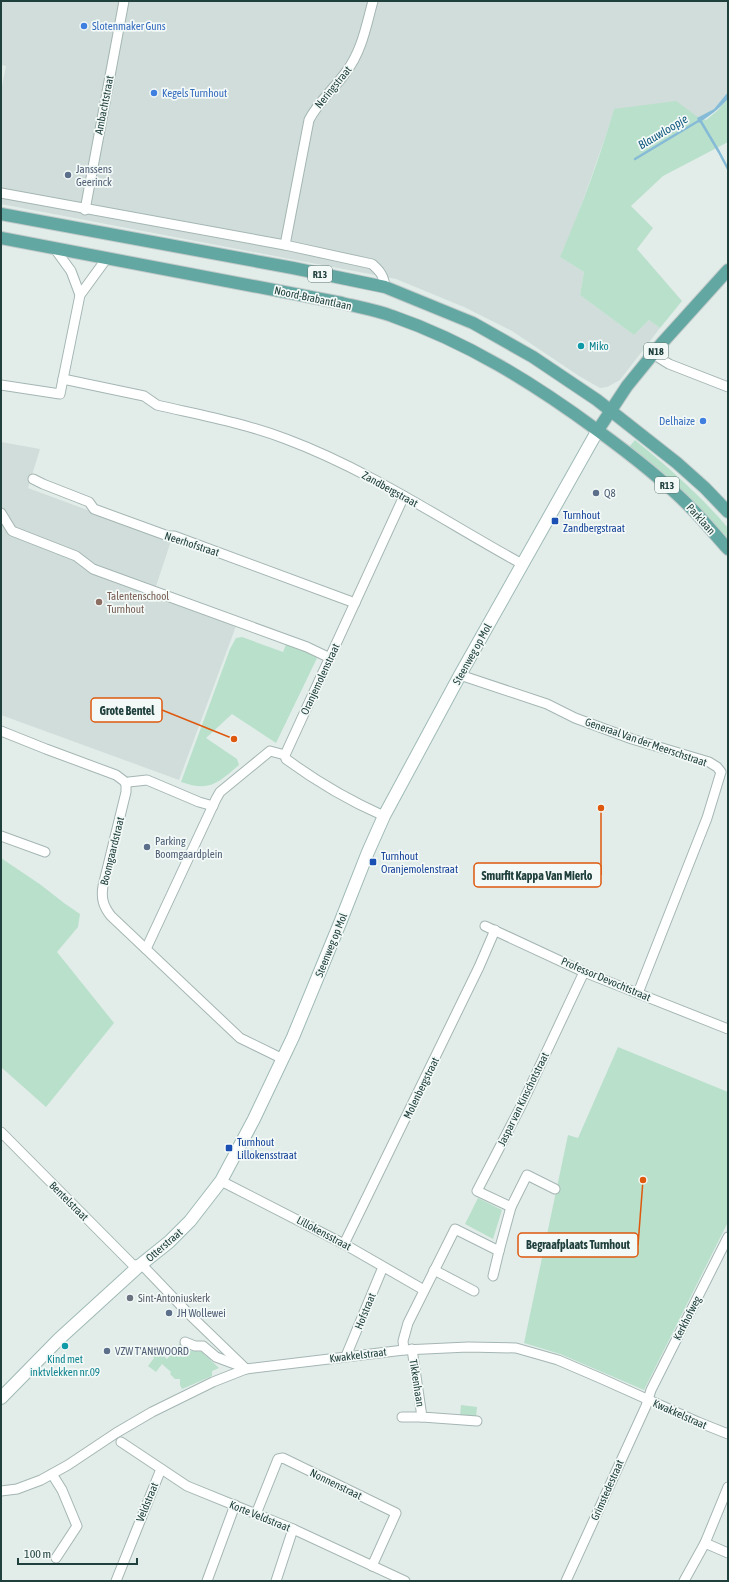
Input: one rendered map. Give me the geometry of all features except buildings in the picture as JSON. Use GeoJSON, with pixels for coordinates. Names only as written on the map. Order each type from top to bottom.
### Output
{"type":"FeatureCollection","features":[{"type":"Feature","properties":{"kind":"main road","name":"R13"},"geometry":{"type":"LineString","coordinates":[[1,214],[385,287],[479,326],[533,357],[611,410],[677,463],[705,488],[728,512]]}},
{"type":"Feature","properties":{"kind":"main road","name":"Noord-Brabantlaan"},"geometry":{"type":"LineString","coordinates":[[1,238],[342,303],[391,316],[434,333],[495,362],[523,379],[598,430]]}},
{"type":"Feature","properties":{"kind":"main road","name":"Steenweg op Mol"},"geometry":{"type":"LineString","coordinates":[[598,430],[627,386],[676,326],[728,270]]}},
{"type":"Feature","properties":{"kind":"main road","name":"Parklaan"},"geometry":{"type":"LineString","coordinates":[[598,430],[662,481],[692,508],[728,549]]}},
{"type":"Feature","properties":{"kind":"street","name":"Ambachtstraat"},"geometry":{"type":"LineString","coordinates":[[84,210],[124,1]]}},
{"type":"Feature","properties":{"kind":"street","name":"Neringstraat"},"geometry":{"type":"LineString","coordinates":[[285,245],[309,120],[315,108],[346,73],[358,53],[373,1]]}},
{"type":"Feature","properties":{"kind":"street"},"geometry":{"type":"LineString","coordinates":[[1,193],[84,210],[285,245],[372,264],[384,277],[385,287]]}},
{"type":"Feature","properties":{"kind":"street"},"geometry":{"type":"LineString","coordinates":[[55,248],[71,272],[80,295]]}},
{"type":"Feature","properties":{"kind":"street"},"geometry":{"type":"LineString","coordinates":[[1,384],[60,394],[80,295],[107,258]]}},
{"type":"Feature","properties":{"kind":"street"},"geometry":{"type":"LineString","coordinates":[[653,354],[669,364],[728,387]]}},
{"type":"Feature","properties":{"kind":"street","name":"Zandbergstraat"},"geometry":{"type":"LineString","coordinates":[[63,379],[144,396],[157,405],[252,428],[305,447],[354,469],[522,564]]}},
{"type":"Feature","properties":{"kind":"street","name":"Steenweg op Mol"},"geometry":{"type":"LineString","coordinates":[[283,1058],[384,816],[460,675],[598,430]]}},
{"type":"Feature","properties":{"kind":"street","name":"Neerhofstraat"},"geometry":{"type":"LineString","coordinates":[[33,479],[90,502],[94,509],[168,536],[174,536],[355,603]]}},
{"type":"Feature","properties":{"kind":"street","name":"Oranjemolenstraat"},"geometry":{"type":"LineString","coordinates":[[285,755],[404,496]]}},
{"type":"Feature","properties":{"kind":"street"},"geometry":{"type":"LineString","coordinates":[[1,513],[12,531],[76,556],[93,569],[307,647],[330,658]]}},
{"type":"Feature","properties":{"kind":"street","name":"Generaal Van der Meerschstraat"},"geometry":{"type":"LineString","coordinates":[[460,675],[547,704],[575,718],[625,736],[709,762],[717,767],[721,772],[707,818],[638,993]]}},
{"type":"Feature","properties":{"kind":"street"},"geometry":{"type":"LineString","coordinates":[[1,730],[34,745],[116,775],[126,784],[130,782],[147,780],[199,802],[213,806]]}},
{"type":"Feature","properties":{"kind":"street"},"geometry":{"type":"LineString","coordinates":[[146,949],[220,792],[270,751],[285,755],[286,759],[316,778],[365,807],[384,816]]}},
{"type":"Feature","properties":{"kind":"street","name":"Boomgaardstraat"},"geometry":{"type":"LineString","coordinates":[[126,784],[126,792],[101,894],[103,904],[111,916],[240,1038],[283,1058]]}},
{"type":"Feature","properties":{"kind":"street"},"geometry":{"type":"LineString","coordinates":[[1,836],[45,852]]}},
{"type":"Feature","properties":{"kind":"street","name":"Professor Devochtstraat"},"geometry":{"type":"LineString","coordinates":[[485,926],[584,972],[728,1029]]}},
{"type":"Feature","properties":{"kind":"street","name":"Molenbergstraat"},"geometry":{"type":"LineString","coordinates":[[344,1244],[479,967],[494,930]]}},
{"type":"Feature","properties":{"kind":"street","name":"Jaspar van Kinschotstraat"},"geometry":{"type":"LineString","coordinates":[[511,1207],[477,1191],[520,1106],[584,972]]}},
{"type":"Feature","properties":{"kind":"street","name":"Otterstraat"},"geometry":{"type":"LineString","coordinates":[[1,1398],[59,1339],[139,1266],[169,1242],[190,1221],[221,1181],[254,1119],[283,1058]]}},
{"type":"Feature","properties":{"kind":"street","name":"Bentelstraat"},"geometry":{"type":"LineString","coordinates":[[1,1132],[132,1264],[144,1267],[187,1312],[246,1369]]}},
{"type":"Feature","properties":{"kind":"street"},"geometry":{"type":"LineString","coordinates":[[493,1276],[511,1207],[528,1175],[555,1189]]}},
{"type":"Feature","properties":{"kind":"street","name":"Lillokensstraat"},"geometry":{"type":"LineString","coordinates":[[221,1181],[344,1244],[424,1290]]}},
{"type":"Feature","properties":{"kind":"street"},"geometry":{"type":"LineString","coordinates":[[474,1291],[433,1272],[455,1229],[499,1251]]}},
{"type":"Feature","properties":{"kind":"street","name":"Kerkhofweg"},"geometry":{"type":"LineString","coordinates":[[648,1400],[651,1390],[728,1237]]}},
{"type":"Feature","properties":{"kind":"street","name":"Hofstraat"},"geometry":{"type":"LineString","coordinates":[[346,1356],[383,1267]]}},
{"type":"Feature","properties":{"kind":"street","name":"Tikkenhaan"},"geometry":{"type":"LineString","coordinates":[[422,1418],[408,1349],[403,1341],[408,1323],[433,1272]]}},
{"type":"Feature","properties":{"kind":"street"},"geometry":{"type":"LineString","coordinates":[[185,1342],[195,1346],[203,1346],[216,1357],[246,1369]]}},
{"type":"Feature","properties":{"kind":"street","name":"Kwakkelstraat"},"geometry":{"type":"LineString","coordinates":[[1,1491],[29,1485],[52,1474],[152,1412],[219,1380],[246,1369],[408,1349],[468,1347],[516,1348],[558,1360],[728,1434]]}},
{"type":"Feature","properties":{"kind":"street","name":"Grimstedestraat"},"geometry":{"type":"LineString","coordinates":[[566,1581],[648,1400]]}},
{"type":"Feature","properties":{"kind":"street","name":"Tikkenhaan"},"geometry":{"type":"LineString","coordinates":[[402,1417],[477,1421]]}},
{"type":"Feature","properties":{"kind":"street","name":"Korte Veldstraat"},"geometry":{"type":"LineString","coordinates":[[121,1442],[187,1486],[293,1529],[405,1581]]}},
{"type":"Feature","properties":{"kind":"street","name":"Nonnenstraat"},"geometry":{"type":"LineString","coordinates":[[256,1514],[278,1459],[283,1458],[396,1513],[372,1566]]}},
{"type":"Feature","properties":{"kind":"street","name":"Veldstraat"},"geometry":{"type":"LineString","coordinates":[[116,1581],[161,1469]]}},
{"type":"Feature","properties":{"kind":"street"},"geometry":{"type":"LineString","coordinates":[[52,1474],[62,1490],[77,1526],[56,1558]]}},
{"type":"Feature","properties":{"kind":"street"},"geometry":{"type":"LineString","coordinates":[[684,1581],[705,1543],[728,1487]]}},
{"type":"Feature","properties":{"kind":"street"},"geometry":{"type":"LineString","coordinates":[[207,1581],[235,1506]]}},
{"type":"Feature","properties":{"kind":"street"},"geometry":{"type":"LineString","coordinates":[[276,1581],[293,1529]]}},
{"type":"Feature","properties":{"kind":"street"},"geometry":{"type":"LineString","coordinates":[[705,1543],[728,1553]]}},
{"type":"Feature","properties":{"kind":"shaded area"},"geometry":{"type":"Polygon","coordinates":[[[1,1],[728,1],[728,92],[714,109],[699,118],[614,109],[574,226],[560,257],[584,272],[580,295],[634,335],[649,320],[660,328],[620,380],[607,387],[600,388],[579,376],[512,331],[464,307],[396,279],[1,204],[1,91],[6,66],[1,65],[1,1]]]}},
{"type":"Feature","properties":{"kind":"shaded area","name":"Talentenschool Turnhout"},"geometry":{"type":"Polygon","coordinates":[[[1,442],[40,449],[28,488],[171,541],[156,586],[239,618],[179,780],[1,715],[1,442]]]}},
{"type":"Feature","properties":{"kind":"green space"},"geometry":{"type":"Polygon","coordinates":[[[728,99],[728,142],[663,176],[631,206],[653,228],[637,249],[682,301],[660,328],[649,320],[634,335],[580,295],[584,272],[560,257],[589,184],[614,109],[676,101],[699,118],[706,120],[728,99]]]}},
{"type":"Feature","properties":{"kind":"green space"},"geometry":{"type":"Polygon","coordinates":[[[635,440],[660,460],[706,504],[728,528],[728,543],[629,447],[635,440]]]}},
{"type":"Feature","properties":{"kind":"green space"},"geometry":{"type":"Polygon","coordinates":[[[242,637],[283,652],[287,642],[318,656],[276,743],[232,714],[206,738],[237,759],[239,765],[219,781],[207,786],[191,785],[181,782],[230,649],[236,638],[242,637]]]}},
{"type":"Feature","properties":{"kind":"green space"},"geometry":{"type":"Polygon","coordinates":[[[1,858],[80,914],[78,927],[57,952],[114,1023],[46,1107],[1,1067],[1,858]]]}},
{"type":"Feature","properties":{"kind":"green space"},"geometry":{"type":"Polygon","coordinates":[[[618,1047],[728,1092],[728,1222],[644,1390],[560,1354],[524,1343],[568,1135],[578,1138],[618,1047]]]}},
{"type":"Feature","properties":{"kind":"green space"},"geometry":{"type":"Polygon","coordinates":[[[478,1198],[502,1210],[493,1239],[465,1224],[478,1198]]]}},
{"type":"Feature","properties":{"kind":"green space"},"geometry":{"type":"Polygon","coordinates":[[[180,1343],[188,1350],[202,1352],[219,1368],[212,1371],[212,1376],[182,1389],[180,1379],[175,1379],[170,1374],[171,1372],[162,1364],[156,1372],[148,1366],[154,1358],[153,1356],[158,1351],[167,1359],[180,1343]]]}},
{"type":"Feature","properties":{"kind":"green space"},"geometry":{"type":"Polygon","coordinates":[[[461,1405],[477,1407],[476,1418],[460,1416],[461,1405]]]}},
{"type":"Feature","properties":{"kind":"water"},"geometry":{"type":"Polygon","coordinates":[[[728,92],[728,99],[718,109],[699,123],[697,118],[714,109],[728,92]]]}},
{"type":"Feature","properties":{"kind":"waterway","name":"Blauwloopje"},"geometry":{"type":"LineString","coordinates":[[700,120],[728,169]]}},
{"type":"Feature","properties":{"kind":"waterway","name":"Blauwloopje"},"geometry":{"type":"LineString","coordinates":[[635,159],[700,120]]}},
{"type":"Feature","properties":{"kind":"place","name":"Slotenmaker Guns"},"geometry":{"type":"Point","coordinates":[84,26]}},
{"type":"Feature","properties":{"kind":"place","name":"Kegels Turnhout"},"geometry":{"type":"Point","coordinates":[154,93]}},
{"type":"Feature","properties":{"kind":"place","name":"Janssens Geerinck"},"geometry":{"type":"Point","coordinates":[68,175]}},
{"type":"Feature","properties":{"kind":"place","name":"Miko"},"geometry":{"type":"Point","coordinates":[581,346]}},
{"type":"Feature","properties":{"kind":"place","name":"Delhaize"},"geometry":{"type":"Point","coordinates":[703,421]}},
{"type":"Feature","properties":{"kind":"place","name":"Q8"},"geometry":{"type":"Point","coordinates":[596,493]}},
{"type":"Feature","properties":{"kind":"place","name":"Turnhout Zandbergstraat"},"geometry":{"type":"Point","coordinates":[555,521]}},
{"type":"Feature","properties":{"kind":"place","name":"Talentenschool Turnhout"},"geometry":{"type":"Point","coordinates":[99,602]}},
{"type":"Feature","properties":{"kind":"place","name":"Grote Bentel"},"geometry":{"type":"Point","coordinates":[234,739]}},
{"type":"Feature","properties":{"kind":"place","name":"Smurfit Kappa Van Mierlo"},"geometry":{"type":"Point","coordinates":[601,808]}},
{"type":"Feature","properties":{"kind":"place","name":"Parking Boomgaardplein"},"geometry":{"type":"Point","coordinates":[147,847]}},
{"type":"Feature","properties":{"kind":"place","name":"Turnhout Oranjemolenstraat"},"geometry":{"type":"Point","coordinates":[373,862]}},
{"type":"Feature","properties":{"kind":"place","name":"Turnhout Lillokensstraat"},"geometry":{"type":"Point","coordinates":[229,1148]}},
{"type":"Feature","properties":{"kind":"place","name":"Begraafplaats Turnhout"},"geometry":{"type":"Point","coordinates":[643,1180]}},
{"type":"Feature","properties":{"kind":"place","name":"Sint-Antoniuskerk"},"geometry":{"type":"Point","coordinates":[130,1298]}},
{"type":"Feature","properties":{"kind":"place","name":"JH Wollewei"},"geometry":{"type":"Point","coordinates":[169,1313]}},
{"type":"Feature","properties":{"kind":"place","name":"Kind met inktvlekken nr.09"},"geometry":{"type":"Point","coordinates":[65,1346]}},
{"type":"Feature","properties":{"kind":"place","name":"VZW T'ANtWOORD"},"geometry":{"type":"Point","coordinates":[107,1351]}}]}
